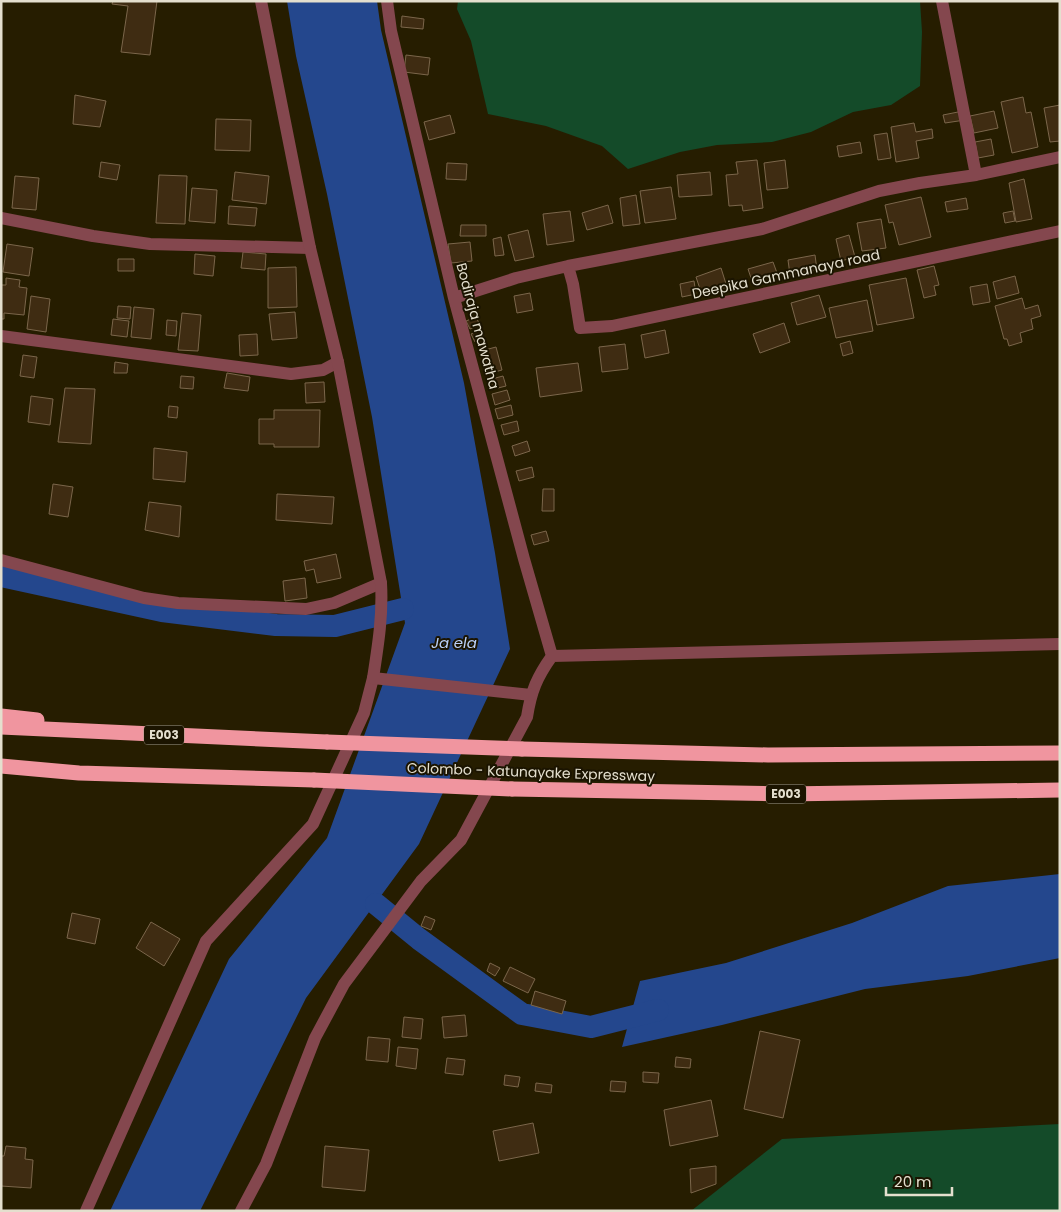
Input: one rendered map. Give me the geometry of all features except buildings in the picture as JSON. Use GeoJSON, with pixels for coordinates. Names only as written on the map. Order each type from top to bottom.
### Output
{"type":"FeatureCollection","features":[{"type":"Feature","properties":{"kind":"highway"},"geometry":{"type":"LineString","coordinates":[[1,716],[204,737]]}},
{"type":"Feature","properties":{"kind":"highway","name":"Colombo - Katunayake Expressway"},"geometry":{"type":"LineString","coordinates":[[1,727],[522,749],[768,755],[1060,753]]}},
{"type":"Feature","properties":{"kind":"highway","name":"Colombo - Katunayake Expressway"},"geometry":{"type":"LineString","coordinates":[[1,766],[79,773],[314,780],[512,789],[786,794],[1060,790]]}},
{"type":"Feature","properties":{"kind":"highway"},"geometry":{"type":"LineString","coordinates":[[1,772],[79,773]]}},
{"type":"Feature","properties":{"kind":"street"},"geometry":{"type":"LineString","coordinates":[[86,1211],[206,941],[313,824],[364,713],[373,678],[380,632],[381,584],[338,362],[310,248],[262,1]]}},
{"type":"Feature","properties":{"kind":"street","name":"Bodiraja mawatha"},"geometry":{"type":"LineString","coordinates":[[387,1],[391,32],[454,298],[552,656]]}},
{"type":"Feature","properties":{"kind":"street"},"geometry":{"type":"LineString","coordinates":[[942,1],[976,175]]}},
{"type":"Feature","properties":{"kind":"street"},"geometry":{"type":"LineString","coordinates":[[454,298],[516,278],[568,266],[762,229],[879,191],[976,175],[1060,157]]}},
{"type":"Feature","properties":{"kind":"street"},"geometry":{"type":"LineString","coordinates":[[1,218],[93,236],[150,244],[310,248]]}},
{"type":"Feature","properties":{"kind":"street","name":"Deepika Gammanaya road"},"geometry":{"type":"LineString","coordinates":[[568,266],[580,328],[612,326],[1060,232]]}},
{"type":"Feature","properties":{"kind":"street"},"geometry":{"type":"LineString","coordinates":[[1,336],[291,374],[323,370],[338,362]]}},
{"type":"Feature","properties":{"kind":"street"},"geometry":{"type":"LineString","coordinates":[[1,560],[144,598],[187,603],[306,609],[334,603],[381,584]]}},
{"type":"Feature","properties":{"kind":"street"},"geometry":{"type":"LineString","coordinates":[[241,1211],[266,1164],[315,1038],[344,984],[421,881],[461,840],[527,717],[531,695],[540,674],[552,656],[1060,644]]}},
{"type":"Feature","properties":{"kind":"street"},"geometry":{"type":"LineString","coordinates":[[373,678],[531,695]]}},
{"type":"Feature","properties":{"kind":"green space"},"geometry":{"type":"Polygon","coordinates":[[[458,1],[920,1],[922,32],[920,86],[891,105],[853,112],[811,132],[772,142],[717,145],[680,152],[628,169],[602,146],[546,126],[488,114],[471,41],[457,9],[458,1]]]}},
{"type":"Feature","properties":{"kind":"green space"},"geometry":{"type":"Polygon","coordinates":[[[1060,1124],[1060,1211],[691,1211],[782,1139],[1060,1124]]]}},
{"type":"Feature","properties":{"kind":"water","name":"Ja ela"},"geometry":{"type":"Polygon","coordinates":[[[287,1],[377,1],[381,30],[464,383],[495,553],[510,649],[419,844],[306,998],[200,1211],[110,1211],[229,959],[327,838],[405,623],[372,417],[327,194],[296,56],[287,1]]]}},
{"type":"Feature","properties":{"kind":"water"},"geometry":{"type":"Polygon","coordinates":[[[1060,874],[1060,958],[968,976],[865,989],[722,1025],[622,1047],[640,981],[726,963],[852,923],[948,886],[1060,874]]]}},
{"type":"Feature","properties":{"kind":"waterway"},"geometry":{"type":"LineString","coordinates":[[1,576],[162,611],[276,625],[335,626],[403,609]]}},
{"type":"Feature","properties":{"kind":"waterway"},"geometry":{"type":"LineString","coordinates":[[376,904],[419,939],[522,1014],[591,1027],[658,1010]]}}]}
